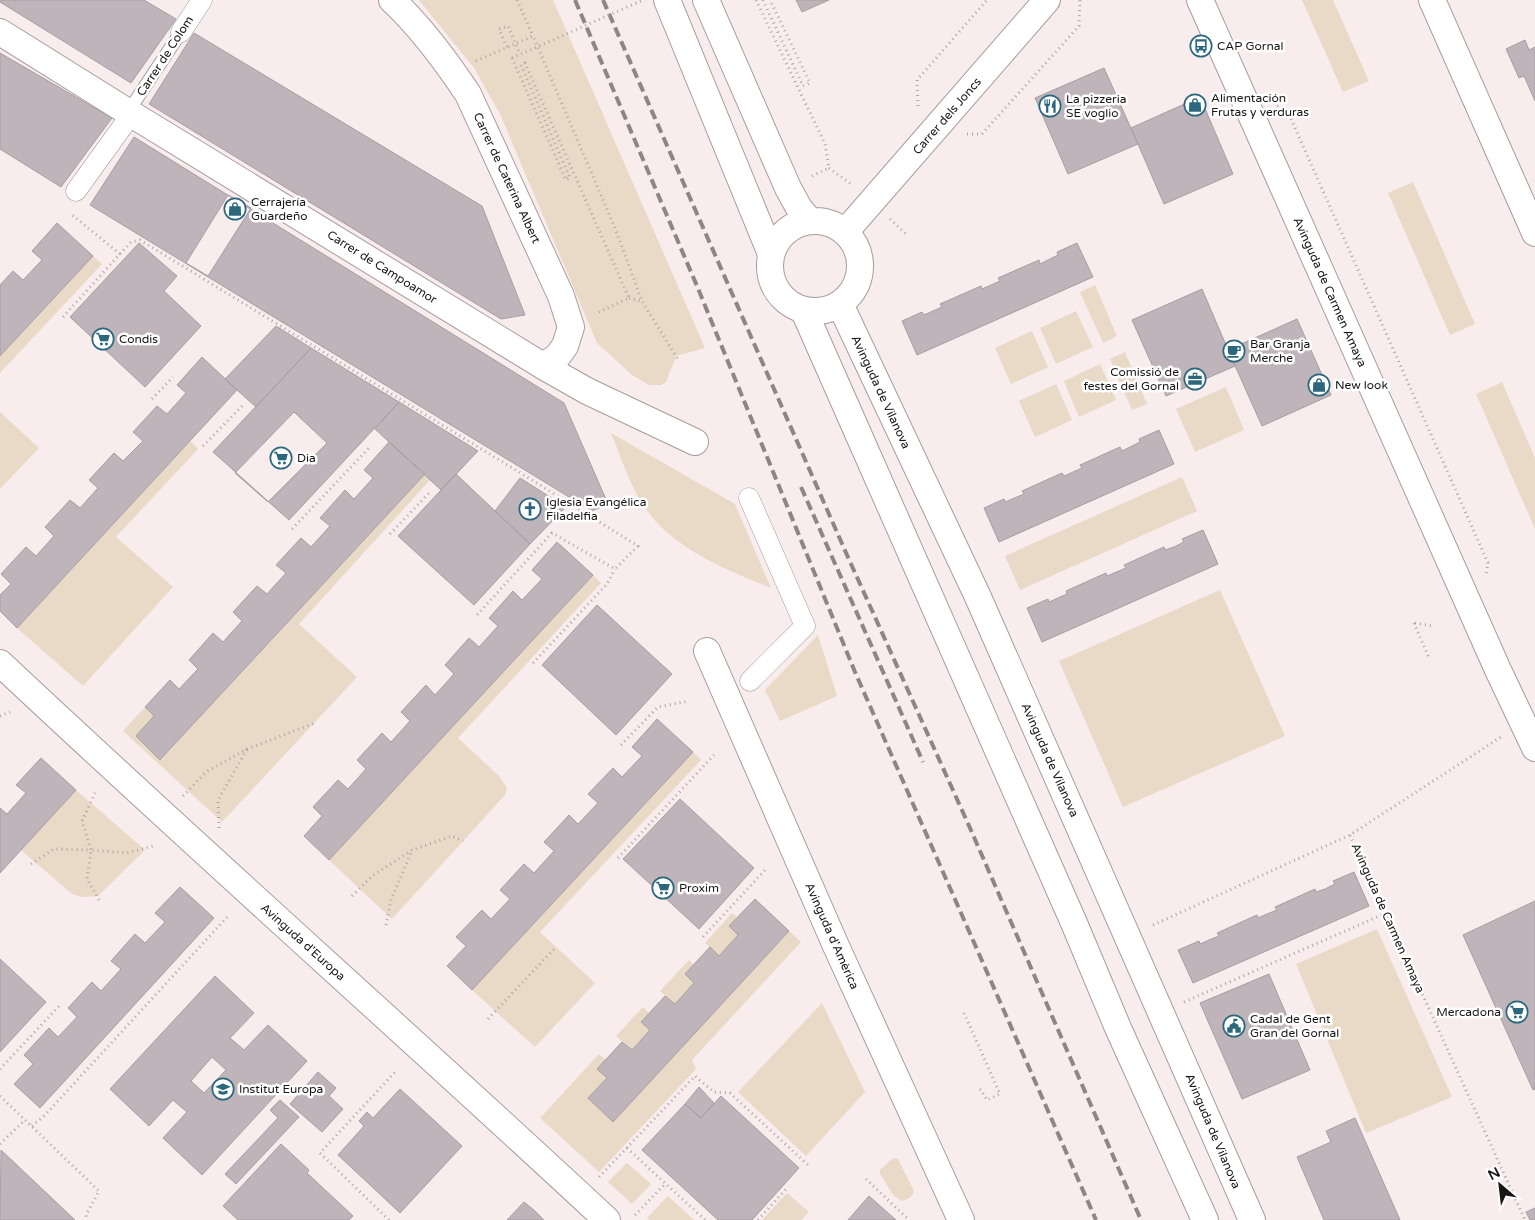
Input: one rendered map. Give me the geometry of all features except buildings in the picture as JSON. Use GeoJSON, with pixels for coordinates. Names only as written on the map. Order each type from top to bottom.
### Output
{"type":"FeatureCollection","features":[{"type":"Feature","properties":{"kind":"street","name":"Carrer de Colom"},"geometry":{"type":"LineString","coordinates":[[181,32],[202,0]]}},
{"type":"Feature","properties":{"kind":"street","name":"Carrer de Caterina Albert"},"geometry":{"type":"LineString","coordinates":[[392,0],[415,24],[452,70],[468,94],[562,296],[571,327],[565,346],[557,358],[543,366]]}},
{"type":"Feature","properties":{"kind":"street"},"geometry":{"type":"LineString","coordinates":[[668,0],[771,254]]}},
{"type":"Feature","properties":{"kind":"street"},"geometry":{"type":"LineString","coordinates":[[706,0],[788,188],[799,208],[809,220]]}},
{"type":"Feature","properties":{"kind":"street","name":"Carrer dels Joncs"},"geometry":{"type":"LineString","coordinates":[[846,231],[1047,0]]}},
{"type":"Feature","properties":{"kind":"street","name":"Avinguda de Carmen Amaya"},"geometry":{"type":"LineString","coordinates":[[1200,0],[1494,661],[1535,748]]}},
{"type":"Feature","properties":{"kind":"street"},"geometry":{"type":"LineString","coordinates":[[1432,0],[1535,233]]}},
{"type":"Feature","properties":{"kind":"street","name":"Carrer de Campoamor"},"geometry":{"type":"LineString","coordinates":[[0,32],[126,118],[543,366],[587,391],[695,442]]}},
{"type":"Feature","properties":{"kind":"street","name":"Carrer de Colom"},"geometry":{"type":"LineString","coordinates":[[76,191],[126,118]]}},
{"type":"Feature","properties":{"kind":"street"},"geometry":{"type":"LineString","coordinates":[[809,220],[821,220],[832,223],[846,231],[858,249],[860,263],[860,277],[854,293],[840,304],[818,311],[804,311],[793,307],[784,300],[774,285],[770,268],[771,254],[781,236],[797,223],[809,220]]}},
{"type":"Feature","properties":{"kind":"street","name":"Avinguda de Vilanova"},"geometry":{"type":"LineString","coordinates":[[840,304],[978,597],[1252,1220]]}},
{"type":"Feature","properties":{"kind":"street"},"geometry":{"type":"LineString","coordinates":[[804,311],[1074,923],[1118,1028],[1205,1220]]}},
{"type":"Feature","properties":{"kind":"street"},"geometry":{"type":"LineString","coordinates":[[749,498],[805,626],[750,681]]}},
{"type":"Feature","properties":{"kind":"street","name":"Avinguda d'Amèrica"},"geometry":{"type":"LineString","coordinates":[[707,651],[836,946],[961,1220]]}},
{"type":"Feature","properties":{"kind":"street","name":"Avinguda d'Europa"},"geometry":{"type":"LineString","coordinates":[[0,663],[608,1220]]}},
{"type":"Feature","properties":{"kind":"lane","name":"Carrer de Colom"},"geometry":{"type":"LineString","coordinates":[[126,118],[181,32]]}},
{"type":"Feature","properties":{"kind":"path"},"geometry":{"type":"LineString","coordinates":[[517,0],[615,228],[642,301],[679,361]]}},
{"type":"Feature","properties":{"kind":"path"},"geometry":{"type":"LineString","coordinates":[[630,298],[525,63],[521,65],[570,178],[566,180],[512,58],[643,0]]}},
{"type":"Feature","properties":{"kind":"path"},"geometry":{"type":"LineString","coordinates":[[756,0],[825,144],[830,168],[851,184]]}},
{"type":"Feature","properties":{"kind":"path"},"geometry":{"type":"LineString","coordinates":[[763,0],[804,86],[810,83],[770,0]]}},
{"type":"Feature","properties":{"kind":"path","name":"Carrer dels Joncs"},"geometry":{"type":"LineString","coordinates":[[918,113],[917,80],[987,0]]}},
{"type":"Feature","properties":{"kind":"path"},"geometry":{"type":"LineString","coordinates":[[507,48],[499,29],[508,26],[520,54]]}},
{"type":"Feature","properties":{"kind":"path"},"geometry":{"type":"LineString","coordinates":[[475,61],[534,36]]}},
{"type":"Feature","properties":{"kind":"path"},"geometry":{"type":"LineString","coordinates":[[809,178],[830,168]]}},
{"type":"Feature","properties":{"kind":"path"},"geometry":{"type":"LineString","coordinates":[[69,213],[120,254]]}},
{"type":"Feature","properties":{"kind":"path"},"geometry":{"type":"LineString","coordinates":[[885,214],[906,234]]}},
{"type":"Feature","properties":{"kind":"path"},"geometry":{"type":"LineString","coordinates":[[63,317],[131,242],[140,240],[638,546],[615,569],[607,584],[533,663]]}},
{"type":"Feature","properties":{"kind":"path"},"geometry":{"type":"LineString","coordinates":[[594,314],[630,298],[642,301]]}},
{"type":"Feature","properties":{"kind":"path"},"geometry":{"type":"LineString","coordinates":[[152,399],[174,377]]}},
{"type":"Feature","properties":{"kind":"path"},"geometry":{"type":"LineString","coordinates":[[203,446],[242,406]]}},
{"type":"Feature","properties":{"kind":"path"},"geometry":{"type":"LineString","coordinates":[[292,529],[370,447]]}},
{"type":"Feature","properties":{"kind":"path"},"geometry":{"type":"LineString","coordinates":[[390,534],[430,492]]}},
{"type":"Feature","properties":{"kind":"path"},"geometry":{"type":"LineString","coordinates":[[477,615],[552,533],[615,569]]}},
{"type":"Feature","properties":{"kind":"path"},"geometry":{"type":"LineString","coordinates":[[1429,658],[1414,623],[1433,626]]}},
{"type":"Feature","properties":{"kind":"path"},"geometry":{"type":"LineString","coordinates":[[621,746],[658,707],[689,701]]}},
{"type":"Feature","properties":{"kind":"path"},"geometry":{"type":"LineString","coordinates":[[0,716],[10,712]]}},
{"type":"Feature","properties":{"kind":"path"},"geometry":{"type":"LineString","coordinates":[[183,796],[206,772],[247,749],[315,722]]}},
{"type":"Feature","properties":{"kind":"path"},"geometry":{"type":"LineString","coordinates":[[1153,925],[1350,835],[1501,737]]}},
{"type":"Feature","properties":{"kind":"path"},"geometry":{"type":"LineString","coordinates":[[219,829],[218,800],[247,749]]}},
{"type":"Feature","properties":{"kind":"path"},"geometry":{"type":"LineString","coordinates":[[618,858],[714,756]]}},
{"type":"Feature","properties":{"kind":"path"},"geometry":{"type":"LineString","coordinates":[[96,791],[82,821],[92,850],[87,879],[99,900]]}},
{"type":"Feature","properties":{"kind":"path","name":"Avinguda de Carmen Amaya"},"geometry":{"type":"LineString","coordinates":[[1350,835],[1525,1220]]}},
{"type":"Feature","properties":{"kind":"path"},"geometry":{"type":"LineString","coordinates":[[352,896],[372,876],[412,850],[452,836],[463,841]]}},
{"type":"Feature","properties":{"kind":"path"},"geometry":{"type":"LineString","coordinates":[[31,864],[54,849],[126,852],[153,846]]}},
{"type":"Feature","properties":{"kind":"path"},"geometry":{"type":"LineString","coordinates":[[386,926],[392,900],[412,850]]}},
{"type":"Feature","properties":{"kind":"path"},"geometry":{"type":"LineString","coordinates":[[703,937],[767,868]]}},
{"type":"Feature","properties":{"kind":"path"},"geometry":{"type":"LineString","coordinates":[[1183,1002],[1386,913]]}},
{"type":"Feature","properties":{"kind":"path"},"geometry":{"type":"LineString","coordinates":[[32,1126],[46,1114],[229,915]]}},
{"type":"Feature","properties":{"kind":"path"},"geometry":{"type":"LineString","coordinates":[[488,1019],[556,947]]}},
{"type":"Feature","properties":{"kind":"path"},"geometry":{"type":"LineString","coordinates":[[0,1069],[60,1006]]}},
{"type":"Feature","properties":{"kind":"path"},"geometry":{"type":"LineString","coordinates":[[964,1013],[1000,1094],[986,1100],[978,1088]]}},
{"type":"Feature","properties":{"kind":"path"},"geometry":{"type":"LineString","coordinates":[[389,1220],[320,1153],[396,1071]]}},
{"type":"Feature","properties":{"kind":"path"},"geometry":{"type":"LineString","coordinates":[[597,1179],[695,1076],[714,1092],[730,1093],[808,1165]]}},
{"type":"Feature","properties":{"kind":"path"},"geometry":{"type":"LineString","coordinates":[[0,1096],[99,1191],[86,1215],[87,1220]]}},
{"type":"Feature","properties":{"kind":"path"},"geometry":{"type":"LineString","coordinates":[[0,1144],[25,1120]]}},
{"type":"Feature","properties":{"kind":"path"},"geometry":{"type":"LineString","coordinates":[[627,1148],[705,1220]]}},
{"type":"Feature","properties":{"kind":"path"},"geometry":{"type":"LineString","coordinates":[[866,1179],[909,1220]]}},
{"type":"Feature","properties":{"kind":"path"},"geometry":{"type":"LineString","coordinates":[[635,1215],[666,1183]]}},
{"type":"Feature","properties":{"kind":"path"},"geometry":{"type":"LineString","coordinates":[[758,1220],[787,1188]]}},
{"type":"Feature","properties":{"kind":"shaded area"},"geometry":{"type":"Polygon","coordinates":[[[419,0],[553,0],[705,348],[676,356],[666,382],[661,385],[649,385],[632,375],[597,343],[500,114],[474,68],[419,0]]]}},
{"type":"Feature","properties":{"kind":"shaded area"},"geometry":{"type":"Polygon","coordinates":[[[1302,0],[1333,0],[1369,81],[1343,92],[1302,0]]]}},
{"type":"Feature","properties":{"kind":"shaded area"},"geometry":{"type":"Polygon","coordinates":[[[1413,182],[1475,324],[1450,335],[1388,193],[1413,182]]]}},
{"type":"Feature","properties":{"kind":"shaded area"},"geometry":{"type":"Polygon","coordinates":[[[93,256],[102,264],[0,373],[0,356],[93,256]]]}},
{"type":"Feature","properties":{"kind":"shaded area"},"geometry":{"type":"Polygon","coordinates":[[[1095,285],[1117,336],[1103,343],[1080,292],[1095,285]]]}},
{"type":"Feature","properties":{"kind":"shaded area"},"geometry":{"type":"Polygon","coordinates":[[[1076,311],[1093,347],[1056,364],[1040,328],[1076,311]]]}},
{"type":"Feature","properties":{"kind":"shaded area"},"geometry":{"type":"Polygon","coordinates":[[[1032,331],[1048,367],[1011,384],[995,348],[1032,331]]]}},
{"type":"Feature","properties":{"kind":"shaded area"},"geometry":{"type":"Polygon","coordinates":[[[1125,352],[1147,404],[1132,410],[1110,359],[1125,352]]]}},
{"type":"Feature","properties":{"kind":"shaded area"},"geometry":{"type":"Polygon","coordinates":[[[1100,364],[1116,400],[1079,417],[1064,381],[1100,364]]]}},
{"type":"Feature","properties":{"kind":"shaded area"},"geometry":{"type":"Polygon","coordinates":[[[1502,382],[1535,458],[1535,529],[1476,394],[1502,382]]]}},
{"type":"Feature","properties":{"kind":"shaded area"},"geometry":{"type":"Polygon","coordinates":[[[1056,384],[1072,420],[1035,437],[1019,401],[1056,384]]]}},
{"type":"Feature","properties":{"kind":"shaded area"},"geometry":{"type":"Polygon","coordinates":[[[1226,387],[1244,430],[1195,452],[1176,409],[1226,387]]]}},
{"type":"Feature","properties":{"kind":"shaded area"},"geometry":{"type":"Polygon","coordinates":[[[0,412],[39,448],[0,489],[0,412]]]}},
{"type":"Feature","properties":{"kind":"shaded area"},"geometry":{"type":"Polygon","coordinates":[[[611,433],[735,504],[771,588],[715,564],[665,531],[640,500],[611,433]]]}},
{"type":"Feature","properties":{"kind":"shaded area"},"geometry":{"type":"Polygon","coordinates":[[[190,441],[198,449],[116,537],[173,587],[83,686],[17,628],[190,441]]]}},
{"type":"Feature","properties":{"kind":"shaded area"},"geometry":{"type":"Polygon","coordinates":[[[425,474],[430,480],[299,624],[357,677],[222,822],[123,731],[145,707],[154,716],[136,736],[161,760],[425,474]]]}},
{"type":"Feature","properties":{"kind":"shaded area"},"geometry":{"type":"Polygon","coordinates":[[[1182,477],[1197,511],[1020,590],[1005,556],[1182,477]]]}},
{"type":"Feature","properties":{"kind":"shaded area"},"geometry":{"type":"Polygon","coordinates":[[[593,575],[601,583],[458,738],[499,776],[507,788],[505,795],[392,919],[329,860],[593,575]]]}},
{"type":"Feature","properties":{"kind":"shaded area"},"geometry":{"type":"Polygon","coordinates":[[[1220,590],[1285,736],[1123,807],[1059,661],[1220,590]]]}},
{"type":"Feature","properties":{"kind":"shaded area"},"geometry":{"type":"Polygon","coordinates":[[[818,635],[837,696],[780,721],[765,690],[818,635]]]}},
{"type":"Feature","properties":{"kind":"shaded area"},"geometry":{"type":"Polygon","coordinates":[[[693,752],[701,760],[540,932],[595,983],[535,1047],[472,990],[693,752]]]}},
{"type":"Feature","properties":{"kind":"shaded area"},"geometry":{"type":"Polygon","coordinates":[[[76,790],[145,850],[98,896],[81,897],[72,894],[21,850],[76,790]]]}},
{"type":"Feature","properties":{"kind":"shaded area"},"geometry":{"type":"Polygon","coordinates":[[[732,913],[737,917],[729,926],[738,935],[719,956],[705,943],[732,913]]]}},
{"type":"Feature","properties":{"kind":"shaded area"},"geometry":{"type":"Polygon","coordinates":[[[1377,929],[1452,1097],[1366,1133],[1296,964],[1377,929]]]}},
{"type":"Feature","properties":{"kind":"shaded area"},"geometry":{"type":"Polygon","coordinates":[[[789,931],[801,942],[692,1060],[696,1069],[599,1172],[540,1118],[599,1054],[606,1060],[607,1078],[588,1098],[613,1122],[789,931]]]}},
{"type":"Feature","properties":{"kind":"shaded area"},"geometry":{"type":"Polygon","coordinates":[[[689,960],[694,965],[694,983],[675,1004],[660,991],[689,960]]]}},
{"type":"Feature","properties":{"kind":"shaded area"},"geometry":{"type":"Polygon","coordinates":[[[822,1003],[865,1092],[806,1156],[738,1092],[822,1003]]]}},
{"type":"Feature","properties":{"kind":"shaded area"},"geometry":{"type":"Polygon","coordinates":[[[643,1007],[649,1013],[641,1022],[650,1030],[632,1050],[616,1036],[643,1007]]]}},
{"type":"Feature","properties":{"kind":"shaded area"},"geometry":{"type":"Polygon","coordinates":[[[893,1158],[898,1159],[914,1191],[910,1198],[902,1201],[894,1196],[880,1174],[880,1170],[893,1158]]]}},
{"type":"Feature","properties":{"kind":"shaded area"},"geometry":{"type":"Polygon","coordinates":[[[627,1163],[651,1184],[632,1204],[608,1182],[627,1163]]]}},
{"type":"Feature","properties":{"kind":"shaded area"},"geometry":{"type":"Polygon","coordinates":[[[787,1193],[809,1212],[801,1220],[762,1220],[787,1193]]]}},
{"type":"Feature","properties":{"kind":"shaded area"},"geometry":{"type":"Polygon","coordinates":[[[668,1196],[694,1220],[650,1220],[647,1218],[668,1196]]]}},
{"type":"Feature","properties":{"kind":"railway"},"geometry":{"type":"LineString","coordinates":[[575,0],[697,286],[855,672],[1096,1220]]}},
{"type":"Feature","properties":{"kind":"railway"},"geometry":{"type":"LineString","coordinates":[[603,0],[847,555],[970,828],[1141,1220]]}},
{"type":"Feature","properties":{"kind":"railway"},"geometry":{"type":"LineString","coordinates":[[801,487],[923,762]]}},
{"type":"Feature","properties":{"kind":"place","name":"CAP Gornal"},"geometry":{"type":"Point","coordinates":[1201,46]}},
{"type":"Feature","properties":{"kind":"place","name":"Alimentación Frutas y verduras"},"geometry":{"type":"Point","coordinates":[1195,105]}},
{"type":"Feature","properties":{"kind":"place","name":"La pizzeria SE voglio"},"geometry":{"type":"Point","coordinates":[1050,106]}},
{"type":"Feature","properties":{"kind":"place","name":"Cerrajería Guardeño"},"geometry":{"type":"Point","coordinates":[235,209]}},
{"type":"Feature","properties":{"kind":"place","name":"Condis"},"geometry":{"type":"Point","coordinates":[103,339]}},
{"type":"Feature","properties":{"kind":"place","name":"Bar Granja Merche"},"geometry":{"type":"Point","coordinates":[1234,351]}},
{"type":"Feature","properties":{"kind":"place","name":"Comissió de festes del Gornal"},"geometry":{"type":"Point","coordinates":[1195,379]}},
{"type":"Feature","properties":{"kind":"place","name":"New look"},"geometry":{"type":"Point","coordinates":[1319,385]}},
{"type":"Feature","properties":{"kind":"place","name":"Dia"},"geometry":{"type":"Point","coordinates":[281,458]}},
{"type":"Feature","properties":{"kind":"place","name":"Iglesia Evangélica Filadelfia"},"geometry":{"type":"Point","coordinates":[530,509]}},
{"type":"Feature","properties":{"kind":"place","name":"Proxim"},"geometry":{"type":"Point","coordinates":[663,888]}},
{"type":"Feature","properties":{"kind":"place","name":"Mercadona"},"geometry":{"type":"Point","coordinates":[1517,1012]}},
{"type":"Feature","properties":{"kind":"place","name":"Cadal de Gent Gran del Gornal"},"geometry":{"type":"Point","coordinates":[1234,1026]}},
{"type":"Feature","properties":{"kind":"place","name":"Institut Europa"},"geometry":{"type":"Point","coordinates":[223,1089]}}]}
